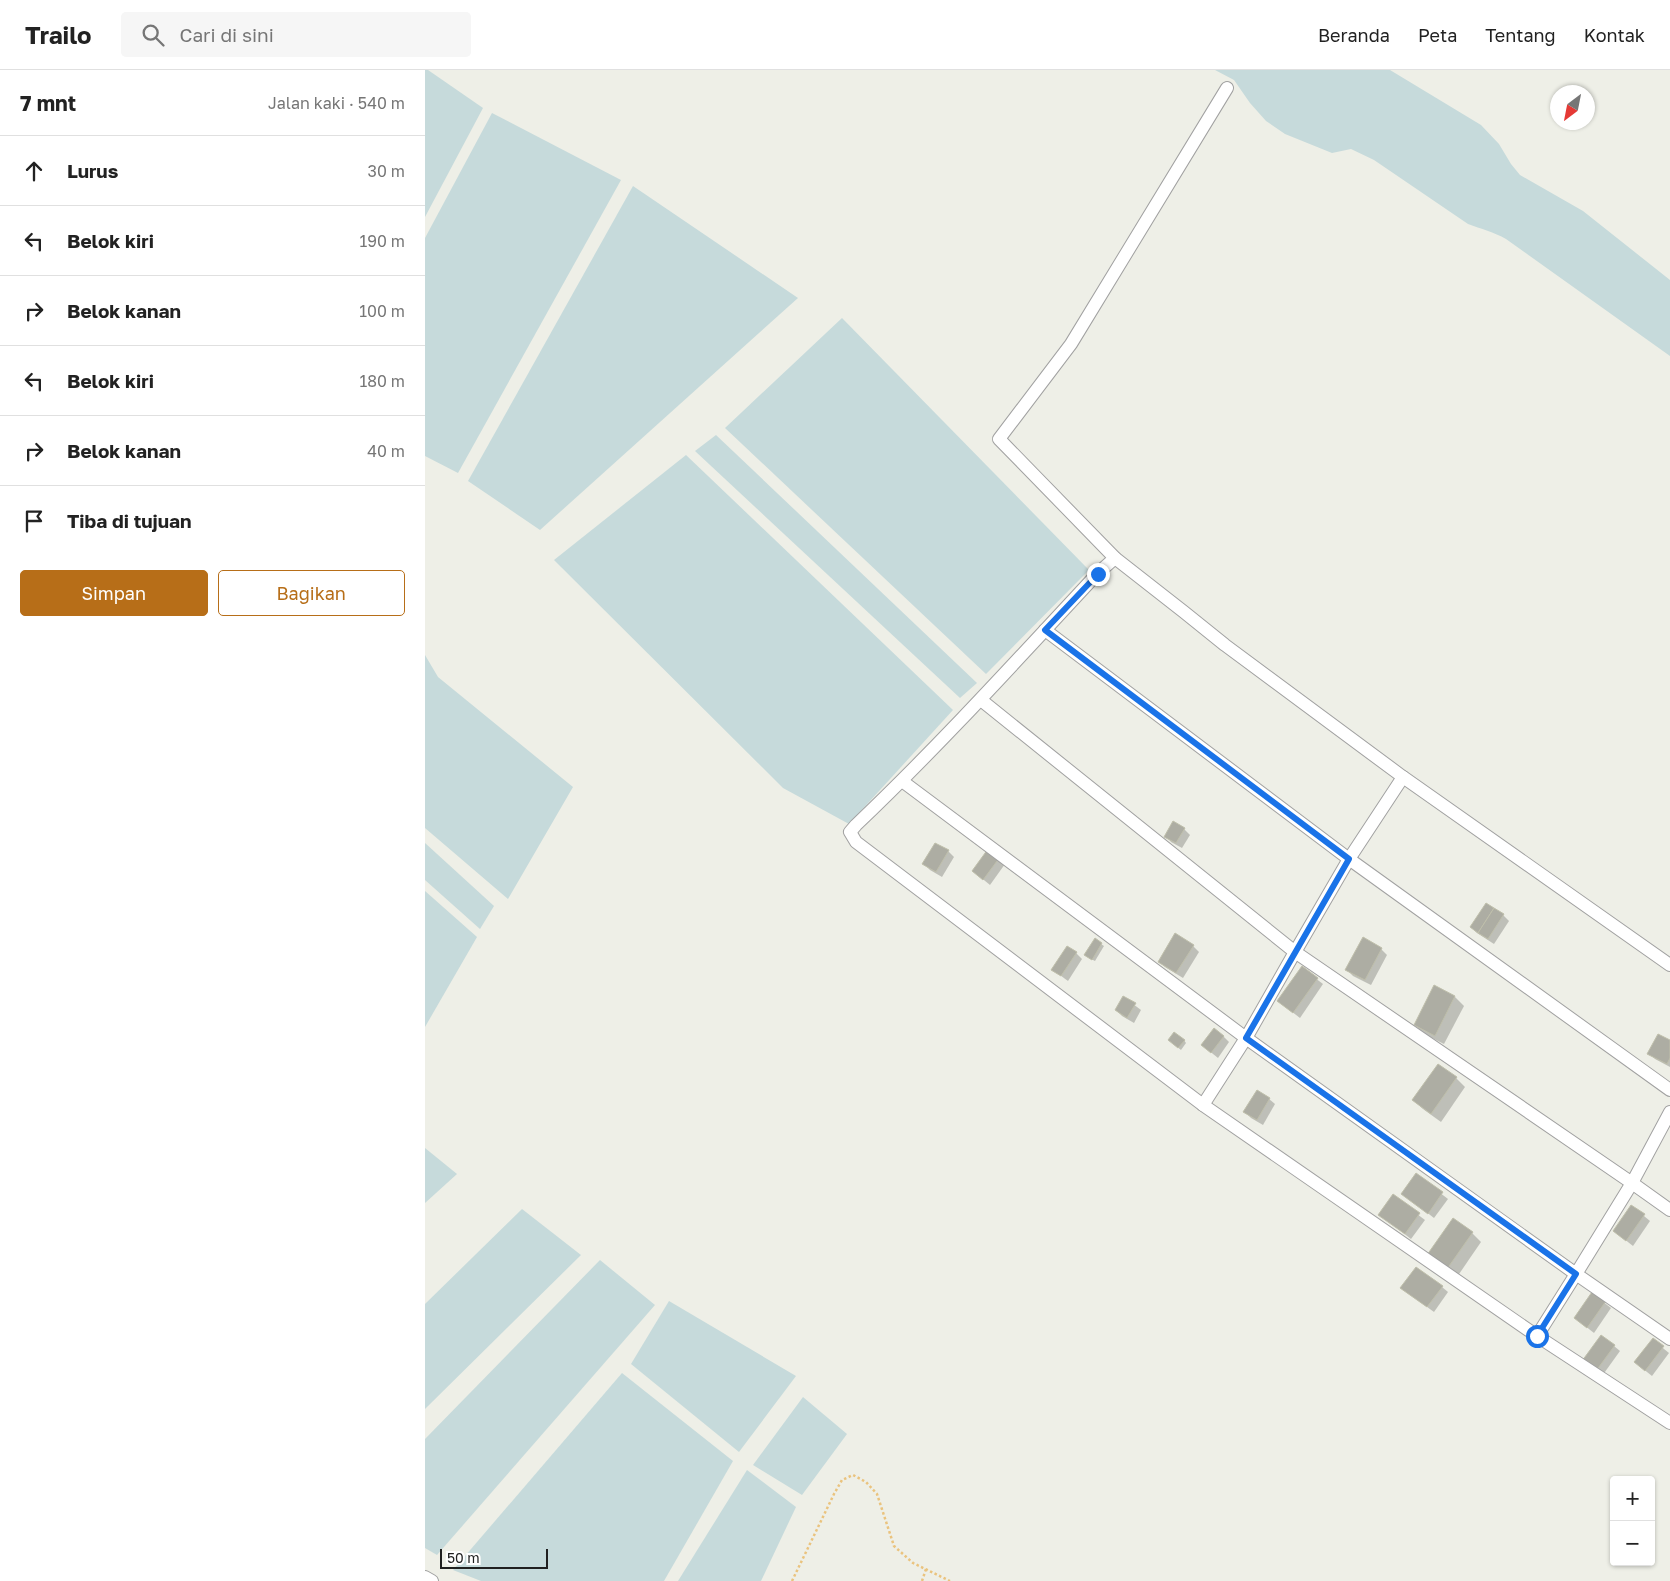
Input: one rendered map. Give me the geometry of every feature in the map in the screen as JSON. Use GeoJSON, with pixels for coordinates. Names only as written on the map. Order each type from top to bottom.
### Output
{"type":"FeatureCollection","features":[{"type":"Feature","properties":{"kind":"street"},"geometry":{"type":"LineString","coordinates":[[1227,88],[1071,344],[999,439],[1115,558],[1225,645],[1403,778],[1670,965]]}},
{"type":"Feature","properties":{"kind":"street"},"geometry":{"type":"LineString","coordinates":[[1115,558],[981,700],[855,825],[851,832],[856,842],[1203,1105],[1537,1336],[1670,1423]]}},
{"type":"Feature","properties":{"kind":"street"},"geometry":{"type":"LineString","coordinates":[[1045,630],[1349,859],[1670,1090]]}},
{"type":"Feature","properties":{"kind":"street"},"geometry":{"type":"LineString","coordinates":[[981,700],[1295,952],[1670,1210]]}},
{"type":"Feature","properties":{"kind":"street"},"geometry":{"type":"LineString","coordinates":[[1203,1105],[1246,1038],[1349,859],[1403,778]]}},
{"type":"Feature","properties":{"kind":"street"},"geometry":{"type":"LineString","coordinates":[[902,780],[1246,1038],[1670,1340]]}},
{"type":"Feature","properties":{"kind":"street"},"geometry":{"type":"LineString","coordinates":[[1537,1336],[1632,1183],[1670,1112]]}},
{"type":"Feature","properties":{"kind":"street"},"geometry":{"type":"LineString","coordinates":[[425,1577],[432,1581]]}},
{"type":"Feature","properties":{"kind":"path"},"geometry":{"type":"LineString","coordinates":[[792,1581],[834,1494],[843,1480],[853,1475],[866,1482],[877,1494],[894,1546],[913,1563],[950,1581]]}},
{"type":"Feature","properties":{"kind":"path"},"geometry":{"type":"LineString","coordinates":[[922,1581],[926,1569]]}},
{"type":"Feature","properties":{"kind":"shaded area"},"geometry":{"type":"Polygon","coordinates":[[[425,70],[428,70],[483,108],[425,217],[425,70]]]}},
{"type":"Feature","properties":{"kind":"shaded area"},"geometry":{"type":"Polygon","coordinates":[[[1215,70],[1390,70],[1481,125],[1499,144],[1520,175],[1583,211],[1670,280],[1670,356],[1506,239],[1468,224],[1374,160],[1351,149],[1332,153],[1285,134],[1266,121],[1250,103],[1234,80],[1215,70]]]}},
{"type":"Feature","properties":{"kind":"shaded area"},"geometry":{"type":"Polygon","coordinates":[[[492,113],[621,180],[458,473],[425,456],[425,238],[492,113]]]}},
{"type":"Feature","properties":{"kind":"shaded area"},"geometry":{"type":"Polygon","coordinates":[[[633,186],[798,298],[540,530],[468,481],[633,186]]]}},
{"type":"Feature","properties":{"kind":"shaded area"},"geometry":{"type":"Polygon","coordinates":[[[842,318],[1089,570],[986,674],[725,428],[842,318]]]}},
{"type":"Feature","properties":{"kind":"shaded area"},"geometry":{"type":"Polygon","coordinates":[[[716,435],[977,683],[960,698],[695,451],[716,435]]]}},
{"type":"Feature","properties":{"kind":"shaded area"},"geometry":{"type":"Polygon","coordinates":[[[686,455],[953,710],[849,824],[783,788],[554,560],[686,455]]]}},
{"type":"Feature","properties":{"kind":"shaded area"},"geometry":{"type":"Polygon","coordinates":[[[425,655],[438,677],[573,787],[508,899],[425,828],[425,655]]]}},
{"type":"Feature","properties":{"kind":"shaded area"},"geometry":{"type":"Polygon","coordinates":[[[425,843],[494,906],[480,929],[425,880],[425,843]]]}},
{"type":"Feature","properties":{"kind":"shaded area"},"geometry":{"type":"Polygon","coordinates":[[[425,891],[477,937],[425,1027],[425,891]]]}},
{"type":"Feature","properties":{"kind":"shaded area"},"geometry":{"type":"Polygon","coordinates":[[[425,1148],[457,1174],[425,1203],[425,1148]]]}},
{"type":"Feature","properties":{"kind":"shaded area"},"geometry":{"type":"Polygon","coordinates":[[[522,1209],[581,1255],[425,1409],[425,1304],[522,1209]]]}},
{"type":"Feature","properties":{"kind":"shaded area"},"geometry":{"type":"Polygon","coordinates":[[[600,1260],[655,1305],[437,1555],[425,1548],[425,1439],[600,1260]]]}},
{"type":"Feature","properties":{"kind":"shaded area"},"geometry":{"type":"Polygon","coordinates":[[[669,1301],[796,1376],[739,1452],[631,1364],[669,1301]]]}},
{"type":"Feature","properties":{"kind":"shaded area"},"geometry":{"type":"Polygon","coordinates":[[[622,1373],[733,1461],[664,1581],[481,1581],[453,1570],[622,1373]]]}},
{"type":"Feature","properties":{"kind":"shaded area"},"geometry":{"type":"Polygon","coordinates":[[[803,1397],[847,1434],[802,1495],[753,1465],[803,1397]]]}},
{"type":"Feature","properties":{"kind":"shaded area"},"geometry":{"type":"Polygon","coordinates":[[[747,1470],[796,1507],[761,1581],[678,1581],[747,1470]]]}},
{"type":"Feature","properties":{"kind":"building"},"geometry":{"type":"Polygon","coordinates":[[[1173,821],[1185,828],[1176,843],[1164,837],[1173,821]]]}},
{"type":"Feature","properties":{"kind":"building"},"geometry":{"type":"Polygon","coordinates":[[[935,843],[949,850],[936,872],[922,864],[935,843]]]}},
{"type":"Feature","properties":{"kind":"building"},"geometry":{"type":"Polygon","coordinates":[[[988,849],[1000,857],[983,880],[972,871],[988,849]]]}},
{"type":"Feature","properties":{"kind":"building"},"geometry":{"type":"Polygon","coordinates":[[[1486,903],[1494,908],[1478,933],[1470,927],[1486,903]]]}},
{"type":"Feature","properties":{"kind":"building"},"geometry":{"type":"Polygon","coordinates":[[[1494,908],[1504,914],[1488,939],[1478,933],[1494,908]]]}},
{"type":"Feature","properties":{"kind":"building"},"geometry":{"type":"Polygon","coordinates":[[[1175,933],[1194,945],[1176,973],[1158,962],[1175,933]]]}},
{"type":"Feature","properties":{"kind":"building"},"geometry":{"type":"Polygon","coordinates":[[[1363,937],[1382,948],[1365,980],[1345,970],[1363,937]]]}},
{"type":"Feature","properties":{"kind":"building"},"geometry":{"type":"Polygon","coordinates":[[[1095,938],[1102,943],[1092,960],[1084,955],[1095,938]]]}},
{"type":"Feature","properties":{"kind":"building"},"geometry":{"type":"Polygon","coordinates":[[[1067,946],[1077,952],[1061,976],[1051,970],[1067,946]]]}},
{"type":"Feature","properties":{"kind":"building"},"geometry":{"type":"Polygon","coordinates":[[[1302,966],[1318,978],[1293,1013],[1277,1001],[1302,966]]]}},
{"type":"Feature","properties":{"kind":"building"},"geometry":{"type":"Polygon","coordinates":[[[1434,985],[1455,996],[1435,1036],[1414,1025],[1434,985]]]}},
{"type":"Feature","properties":{"kind":"building"},"geometry":{"type":"Polygon","coordinates":[[[1123,996],[1136,1003],[1127,1018],[1115,1010],[1123,996]]]}},
{"type":"Feature","properties":{"kind":"building"},"geometry":{"type":"Polygon","coordinates":[[[1214,1028],[1224,1036],[1211,1053],[1201,1045],[1214,1028]]]}},
{"type":"Feature","properties":{"kind":"building"},"geometry":{"type":"Polygon","coordinates":[[[1174,1032],[1185,1040],[1178,1048],[1168,1040],[1174,1032]]]}},
{"type":"Feature","properties":{"kind":"building"},"geometry":{"type":"Polygon","coordinates":[[[1658,1034],[1670,1040],[1670,1058],[1667,1064],[1647,1054],[1658,1034]]]}},
{"type":"Feature","properties":{"kind":"building"},"geometry":{"type":"Polygon","coordinates":[[[1438,1064],[1457,1077],[1431,1114],[1412,1100],[1438,1064]]]}},
{"type":"Feature","properties":{"kind":"building"},"geometry":{"type":"Polygon","coordinates":[[[1257,1090],[1270,1098],[1257,1120],[1243,1112],[1257,1090]]]}},
{"type":"Feature","properties":{"kind":"building"},"geometry":{"type":"Polygon","coordinates":[[[1416,1173],[1443,1192],[1428,1214],[1401,1194],[1416,1173]]]}},
{"type":"Feature","properties":{"kind":"building"},"geometry":{"type":"Polygon","coordinates":[[[1393,1194],[1420,1213],[1405,1234],[1378,1215],[1393,1194]]]}},
{"type":"Feature","properties":{"kind":"building"},"geometry":{"type":"Polygon","coordinates":[[[1631,1205],[1645,1214],[1626,1241],[1613,1231],[1631,1205]]]}},
{"type":"Feature","properties":{"kind":"building"},"geometry":{"type":"Polygon","coordinates":[[[1453,1218],[1473,1232],[1447,1269],[1427,1255],[1453,1218]]]}},
{"type":"Feature","properties":{"kind":"building"},"geometry":{"type":"Polygon","coordinates":[[[1416,1267],[1443,1286],[1427,1307],[1400,1288],[1416,1267]]]}},
{"type":"Feature","properties":{"kind":"building"},"geometry":{"type":"Polygon","coordinates":[[[1592,1292],[1606,1301],[1587,1328],[1574,1318],[1592,1292]]]}},
{"type":"Feature","properties":{"kind":"building"},"geometry":{"type":"Polygon","coordinates":[[[1601,1335],[1615,1345],[1596,1371],[1582,1361],[1601,1335]]]}},
{"type":"Feature","properties":{"kind":"building"},"geometry":{"type":"Polygon","coordinates":[[[1653,1338],[1664,1346],[1645,1371],[1634,1362],[1653,1338]]]}},
{"type":"Feature","properties":{"kind":"route"},"geometry":{"type":"LineString","coordinates":[[1098,574],[1045,630],[1349,859],[1246,1038],[1576,1274],[1537,1336]]}}]}
